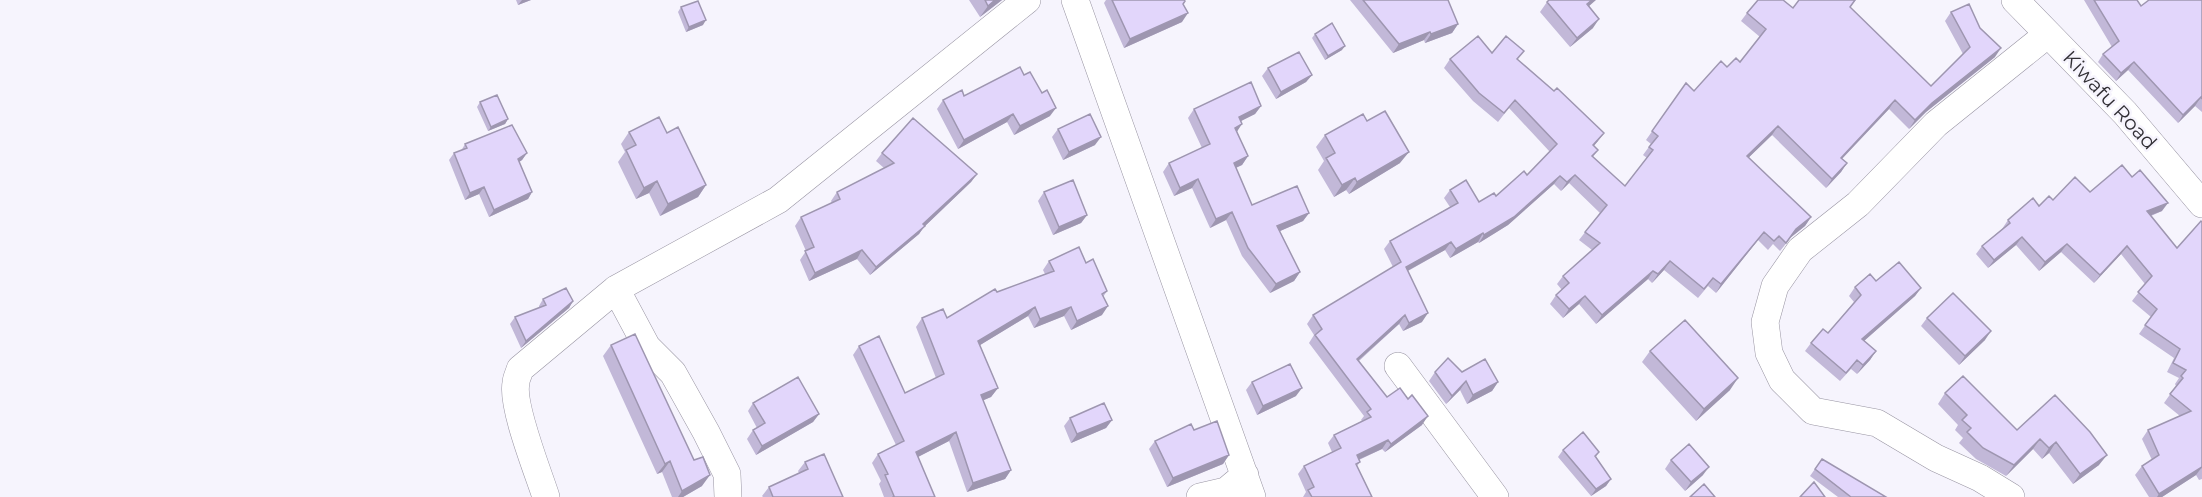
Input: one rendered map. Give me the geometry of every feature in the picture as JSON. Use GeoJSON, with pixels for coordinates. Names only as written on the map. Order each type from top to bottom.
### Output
{"type":"FeatureCollection","features":[{"type":"Feature","properties":{"kind":"street"},"geometry":{"type":"LineString","coordinates":[[546,497],[525,435],[517,402],[515,385],[520,369],[616,289],[778,200],[1027,0]]}},
{"type":"Feature","properties":{"kind":"street"},"geometry":{"type":"LineString","coordinates":[[1075,0],[1249,486],[1200,497]]}},
{"type":"Feature","properties":{"kind":"street","name":"Kiwafu Road"},"geometry":{"type":"LineString","coordinates":[[2014,0],[2126,113],[2202,204]]}},
{"type":"Feature","properties":{"kind":"street"},"geometry":{"type":"LineString","coordinates":[[2011,497],[1980,478],[1936,458],[1877,423],[1813,411],[1782,380],[1769,352],[1764,321],[1775,286],[1800,250],[1858,204],[1936,124],[2048,34]]}},
{"type":"Feature","properties":{"kind":"street"},"geometry":{"type":"LineString","coordinates":[[616,289],[646,347],[673,373],[706,432],[728,474],[728,497]]}},
{"type":"Feature","properties":{"kind":"street"},"geometry":{"type":"LineString","coordinates":[[1398,366],[1495,497]]}},
{"type":"Feature","properties":{"kind":"building"},"geometry":{"type":"Polygon","coordinates":[[[985,0],[995,0],[988,6],[985,0]]]}},
{"type":"Feature","properties":{"kind":"building"},"geometry":{"type":"Polygon","coordinates":[[[1112,0],[1184,0],[1183,4],[1188,13],[1130,39],[1112,0]]]}},
{"type":"Feature","properties":{"kind":"building"},"geometry":{"type":"Polygon","coordinates":[[[1363,0],[1448,0],[1458,24],[1399,44],[1363,0]]]}},
{"type":"Feature","properties":{"kind":"building"},"geometry":{"type":"Polygon","coordinates":[[[1549,0],[1592,0],[1587,4],[1599,19],[1577,38],[1547,2],[1549,0]]]}},
{"type":"Feature","properties":{"kind":"building"},"geometry":{"type":"Polygon","coordinates":[[[1758,0],[1783,0],[1793,8],[1799,0],[1855,0],[1850,7],[1931,86],[1970,47],[1951,12],[1969,4],[1980,28],[2001,48],[1932,103],[1915,120],[1895,100],[1841,158],[1847,163],[1832,179],[1778,126],[1747,156],[1811,217],[1796,229],[1786,243],[1779,236],[1774,241],[1764,232],[1721,284],[1713,278],[1704,289],[1670,261],[1658,274],[1653,271],[1602,315],[1585,296],[1569,309],[1556,295],[1569,283],[1563,276],[1600,243],[1585,232],[1607,205],[1575,175],[1567,182],[1560,176],[1514,217],[1484,235],[1483,233],[1456,249],[1451,242],[1406,267],[1428,313],[1409,323],[1405,315],[1357,359],[1387,397],[1400,388],[1408,399],[1412,395],[1428,416],[1391,444],[1388,440],[1357,455],[1360,462],[1356,464],[1372,497],[1312,497],[1308,490],[1314,487],[1304,466],[1341,448],[1334,435],[1371,417],[1367,412],[1371,409],[1315,335],[1322,329],[1313,315],[1401,262],[1390,241],[1458,203],[1450,190],[1466,180],[1479,202],[1494,193],[1496,196],[1524,171],[1527,175],[1557,144],[1515,100],[1504,113],[1479,93],[1450,59],[1478,36],[1492,53],[1506,36],[1524,51],[1517,59],[1554,91],[1557,88],[1604,133],[1593,145],[1598,150],[1592,156],[1625,186],[1653,150],[1649,147],[1658,136],[1652,131],[1686,83],[1694,91],[1721,61],[1727,67],[1736,58],[1740,62],[1766,29],[1747,13],[1758,0]]]}},
{"type":"Feature","properties":{"kind":"building"},"geometry":{"type":"Polygon","coordinates":[[[2094,0],[2137,0],[2141,6],[2149,0],[2202,0],[2202,99],[2201,97],[2183,115],[2134,62],[2121,73],[2103,54],[2119,41],[2094,0]]]}},
{"type":"Feature","properties":{"kind":"building"},"geometry":{"type":"Polygon","coordinates":[[[698,1],[706,20],[689,27],[681,7],[698,1]]]}},
{"type":"Feature","properties":{"kind":"building"},"geometry":{"type":"Polygon","coordinates":[[[1332,23],[1345,46],[1328,56],[1315,34],[1332,23]]]}},
{"type":"Feature","properties":{"kind":"building"},"geometry":{"type":"Polygon","coordinates":[[[1299,52],[1312,75],[1281,92],[1268,68],[1299,52]]]}},
{"type":"Feature","properties":{"kind":"building"},"geometry":{"type":"Polygon","coordinates":[[[1020,67],[1024,75],[1030,72],[1042,93],[1047,90],[1056,108],[1020,126],[1013,114],[964,140],[943,100],[962,90],[964,96],[1020,67]]]}},
{"type":"Feature","properties":{"kind":"building"},"geometry":{"type":"Polygon","coordinates":[[[1251,82],[1261,106],[1239,117],[1242,124],[1235,128],[1248,156],[1234,163],[1252,205],[1297,186],[1309,213],[1277,226],[1300,272],[1276,284],[1248,248],[1232,212],[1216,219],[1198,179],[1180,188],[1169,163],[1210,144],[1194,109],[1251,82]]]}},
{"type":"Feature","properties":{"kind":"building"},"geometry":{"type":"Polygon","coordinates":[[[497,95],[508,119],[491,127],[480,102],[497,95]]]}},
{"type":"Feature","properties":{"kind":"building"},"geometry":{"type":"Polygon","coordinates":[[[1385,111],[1409,152],[1357,182],[1355,178],[1342,185],[1326,158],[1335,153],[1325,135],[1363,114],[1367,121],[1385,111]]]}},
{"type":"Feature","properties":{"kind":"building"},"geometry":{"type":"Polygon","coordinates":[[[1090,114],[1101,137],[1069,152],[1058,129],[1090,114]]]}},
{"type":"Feature","properties":{"kind":"building"},"geometry":{"type":"Polygon","coordinates":[[[659,117],[667,133],[678,127],[706,185],[668,204],[657,181],[644,188],[626,150],[636,145],[629,132],[659,117]]]}},
{"type":"Feature","properties":{"kind":"building"},"geometry":{"type":"Polygon","coordinates":[[[913,118],[977,174],[923,224],[925,226],[876,267],[862,250],[815,273],[805,251],[814,247],[801,217],[840,199],[837,192],[894,163],[882,153],[913,118]]]}},
{"type":"Feature","properties":{"kind":"building"},"geometry":{"type":"Polygon","coordinates":[[[512,125],[527,153],[518,159],[532,192],[494,210],[484,187],[470,193],[454,153],[467,148],[465,144],[512,125]]]}},
{"type":"Feature","properties":{"kind":"building"},"geometry":{"type":"Polygon","coordinates":[[[2122,165],[2132,177],[2140,170],[2168,203],[2147,211],[2177,248],[2202,222],[2202,467],[2159,494],[2142,466],[2159,455],[2148,430],[2191,411],[2170,394],[2183,378],[2181,376],[2186,370],[2173,363],[2180,349],[2145,325],[2157,309],[2138,292],[2152,276],[2127,246],[2100,275],[2067,244],[2045,262],[2022,237],[1994,260],[1982,246],[2010,223],[2008,220],[2033,198],[2039,206],[2049,196],[2053,200],[2075,177],[2090,192],[2122,165]]]}},
{"type":"Feature","properties":{"kind":"building"},"geometry":{"type":"Polygon","coordinates":[[[1073,180],[1087,215],[1059,227],[1044,192],[1073,180]]]}},
{"type":"Feature","properties":{"kind":"building"},"geometry":{"type":"Polygon","coordinates":[[[1079,247],[1086,263],[1093,259],[1107,291],[1102,294],[1108,306],[1077,321],[1071,307],[1040,319],[1035,307],[978,341],[998,388],[981,395],[1011,470],[973,483],[956,432],[916,452],[935,497],[893,497],[885,475],[888,474],[878,454],[904,441],[859,346],[879,336],[905,393],[944,374],[922,318],[943,309],[947,318],[995,289],[997,292],[1054,271],[1049,261],[1079,247]]]}},
{"type":"Feature","properties":{"kind":"building"},"geometry":{"type":"Polygon","coordinates":[[[1899,262],[1921,288],[1862,339],[1876,351],[1863,365],[1857,360],[1846,373],[1811,343],[1823,329],[1828,333],[1861,295],[1855,287],[1870,274],[1876,281],[1899,262]]]}},
{"type":"Feature","properties":{"kind":"building"},"geometry":{"type":"Polygon","coordinates":[[[566,288],[573,301],[526,341],[515,317],[546,305],[543,299],[566,288]]]}},
{"type":"Feature","properties":{"kind":"building"},"geometry":{"type":"Polygon","coordinates":[[[1953,293],[1991,331],[1965,356],[1927,318],[1953,293]]]}},
{"type":"Feature","properties":{"kind":"building"},"geometry":{"type":"Polygon","coordinates":[[[1685,320],[1738,378],[1704,409],[1650,351],[1685,320]]]}},
{"type":"Feature","properties":{"kind":"building"},"geometry":{"type":"Polygon","coordinates":[[[635,334],[694,460],[703,457],[710,475],[682,491],[670,461],[665,464],[611,345],[635,334]]]}},
{"type":"Feature","properties":{"kind":"building"},"geometry":{"type":"Polygon","coordinates":[[[1448,358],[1462,372],[1485,359],[1498,382],[1473,395],[1466,381],[1452,396],[1435,372],[1448,358]]]}},
{"type":"Feature","properties":{"kind":"building"},"geometry":{"type":"Polygon","coordinates":[[[1290,364],[1302,388],[1263,406],[1252,382],[1290,364]]]}},
{"type":"Feature","properties":{"kind":"building"},"geometry":{"type":"Polygon","coordinates":[[[1963,376],[2017,430],[2055,395],[2090,432],[2107,455],[2080,474],[2056,442],[2049,448],[2040,439],[2014,465],[1983,448],[1967,432],[1971,428],[1962,420],[1967,415],[1945,393],[1963,376]]]}},
{"type":"Feature","properties":{"kind":"building"},"geometry":{"type":"Polygon","coordinates":[[[798,377],[819,414],[762,446],[753,430],[765,423],[753,403],[798,377]]]}},
{"type":"Feature","properties":{"kind":"building"},"geometry":{"type":"Polygon","coordinates":[[[1104,403],[1112,420],[1077,434],[1070,418],[1104,403]]]}},
{"type":"Feature","properties":{"kind":"building"},"geometry":{"type":"Polygon","coordinates":[[[1217,421],[1229,455],[1173,478],[1155,441],[1191,424],[1194,430],[1217,421]]]}},
{"type":"Feature","properties":{"kind":"building"},"geometry":{"type":"Polygon","coordinates":[[[1583,432],[1599,452],[1595,456],[1611,479],[1596,489],[1563,450],[1583,432]]]}},
{"type":"Feature","properties":{"kind":"building"},"geometry":{"type":"Polygon","coordinates":[[[1689,444],[1709,467],[1691,482],[1671,460],[1689,444]]]}},
{"type":"Feature","properties":{"kind":"building"},"geometry":{"type":"Polygon","coordinates":[[[824,454],[843,497],[773,497],[769,487],[808,469],[805,462],[824,454]]]}},
{"type":"Feature","properties":{"kind":"building"},"geometry":{"type":"Polygon","coordinates":[[[1822,459],[1886,497],[1851,497],[1815,469],[1822,459]]]}},
{"type":"Feature","properties":{"kind":"building"},"geometry":{"type":"Polygon","coordinates":[[[1814,482],[1825,497],[1800,497],[1814,482]]]}},
{"type":"Feature","properties":{"kind":"building"},"geometry":{"type":"Polygon","coordinates":[[[1704,484],[1715,497],[1690,497],[1704,484]]]}}]}
